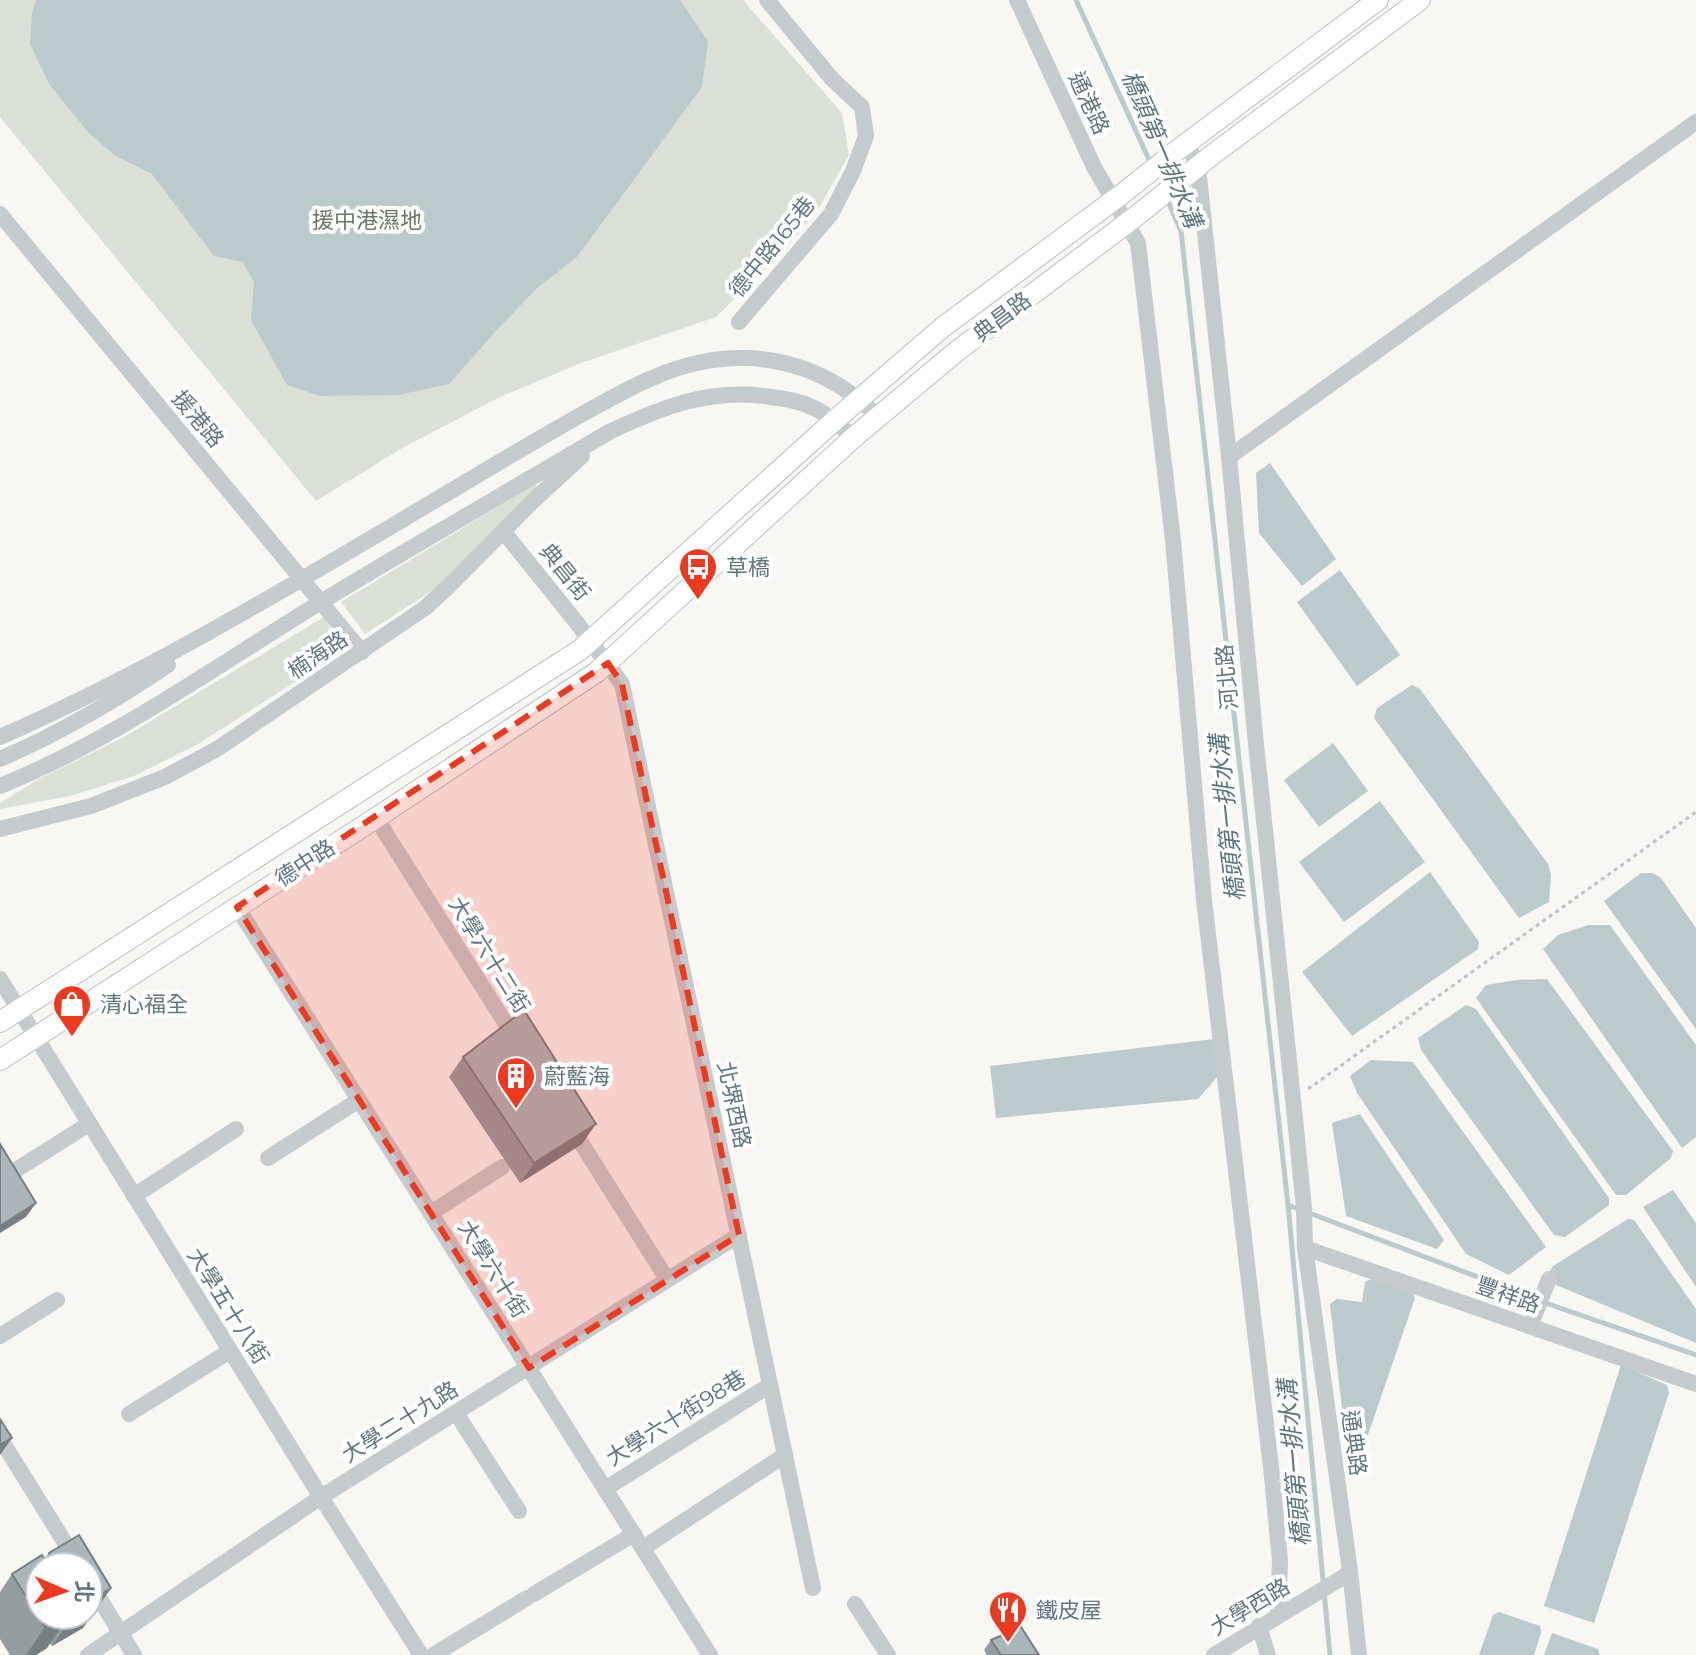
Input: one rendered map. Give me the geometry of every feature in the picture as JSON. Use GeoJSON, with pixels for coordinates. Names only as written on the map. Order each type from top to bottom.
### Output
{"type":"FeatureCollection","features":[{"type":"Feature","properties":{"kind":"main road","name":"典昌路"},"geometry":{"type":"LineString","coordinates":[[591,641],[835,420],[943,327],[1378,0]]}},
{"type":"Feature","properties":{"kind":"main road","name":"典昌路"},"geometry":{"type":"LineString","coordinates":[[608,663],[853,438],[957,351],[1420,0]]}},
{"type":"Feature","properties":{"kind":"main road","name":"德中路"},"geometry":{"type":"LineString","coordinates":[[0,1022],[591,641]]}},
{"type":"Feature","properties":{"kind":"main road","name":"德中路"},"geometry":{"type":"LineString","coordinates":[[0,1060],[376,818],[608,663]]}},
{"type":"Feature","properties":{"kind":"street","name":"德中路165巷"},"geometry":{"type":"LineString","coordinates":[[739,322],[831,214],[853,171],[866,136],[862,107],[832,79],[767,0]]}},
{"type":"Feature","properties":{"kind":"street","name":"通港路"},"geometry":{"type":"LineString","coordinates":[[1017,0],[1094,167],[1131,219],[1138,243],[1173,540],[1204,900],[1275,1514],[1282,1614]]}},
{"type":"Feature","properties":{"kind":"street"},"geometry":{"type":"LineString","coordinates":[[1229,457],[1696,122]]}},
{"type":"Feature","properties":{"kind":"street","name":"河北路"},"geometry":{"type":"LineString","coordinates":[[1181,147],[1192,172],[1229,457],[1304,1208]]}},
{"type":"Feature","properties":{"kind":"street","name":"援港路"},"geometry":{"type":"LineString","coordinates":[[0,214],[362,652]]}},
{"type":"Feature","properties":{"kind":"street"},"geometry":{"type":"LineString","coordinates":[[0,759],[100,707],[301,579],[640,382],[683,366],[730,358],[777,361],[807,369],[839,384],[878,417]]}},
{"type":"Feature","properties":{"kind":"street","name":"楠海路"},"geometry":{"type":"LineString","coordinates":[[0,786],[99,738],[320,602],[609,432],[644,415],[679,403],[727,394],[763,395],[814,408],[835,420],[853,438]]}},
{"type":"Feature","properties":{"kind":"street","name":"楠海路"},"geometry":{"type":"LineString","coordinates":[[0,829],[91,806],[165,777],[217,749],[425,608],[533,501],[609,432]]}},
{"type":"Feature","properties":{"kind":"street","name":"典昌街"},"geometry":{"type":"LineString","coordinates":[[503,531],[591,641]]}},
{"type":"Feature","properties":{"kind":"street"},"geometry":{"type":"LineString","coordinates":[[0,737],[113,684],[273,596]]}},
{"type":"Feature","properties":{"kind":"street","name":"北堺西路"},"geometry":{"type":"LineString","coordinates":[[591,641],[622,684],[813,1588]]}},
{"type":"Feature","properties":{"kind":"street","name":"大學六十二街"},"geometry":{"type":"LineString","coordinates":[[376,818],[526,1055]]}},
{"type":"Feature","properties":{"kind":"street","name":"大學六十街"},"geometry":{"type":"LineString","coordinates":[[237,907],[710,1655]]}},
{"type":"Feature","properties":{"kind":"street","name":"大學五十八街"},"geometry":{"type":"LineString","coordinates":[[0,979],[421,1655]]}},
{"type":"Feature","properties":{"kind":"street"},"geometry":{"type":"LineString","coordinates":[[268,1158],[359,1100]]}},
{"type":"Feature","properties":{"kind":"street"},"geometry":{"type":"LineString","coordinates":[[566,1118],[667,1279]]}},
{"type":"Feature","properties":{"kind":"street"},"geometry":{"type":"LineString","coordinates":[[11,1173],[89,1124]]}},
{"type":"Feature","properties":{"kind":"street"},"geometry":{"type":"LineString","coordinates":[[134,1196],[236,1129]]}},
{"type":"Feature","properties":{"kind":"street"},"geometry":{"type":"LineString","coordinates":[[431,1213],[502,1167]]}},
{"type":"Feature","properties":{"kind":"street","name":"通典路"},"geometry":{"type":"LineString","coordinates":[[1304,1208],[1305,1243],[1359,1655]]}},
{"type":"Feature","properties":{"kind":"street","name":"大學二十九路"},"geometry":{"type":"LineString","coordinates":[[88,1655],[321,1497],[739,1235]]}},
{"type":"Feature","properties":{"kind":"street","name":"豐祥路"},"geometry":{"type":"LineString","coordinates":[[1305,1243],[1536,1311],[1696,1384]]}},
{"type":"Feature","properties":{"kind":"street"},"geometry":{"type":"LineString","coordinates":[[1536,1311],[1549,1279]]}},
{"type":"Feature","properties":{"kind":"street"},"geometry":{"type":"LineString","coordinates":[[0,1336],[57,1300]]}},
{"type":"Feature","properties":{"kind":"street"},"geometry":{"type":"LineString","coordinates":[[129,1414],[230,1351]]}},
{"type":"Feature","properties":{"kind":"street","name":"大學六十街98巷"},"geometry":{"type":"LineString","coordinates":[[605,1489],[770,1385]]}},
{"type":"Feature","properties":{"kind":"street"},"geometry":{"type":"LineString","coordinates":[[456,1413],[519,1511]]}},
{"type":"Feature","properties":{"kind":"street"},"geometry":{"type":"LineString","coordinates":[[0,1438],[70,1551]]}},
{"type":"Feature","properties":{"kind":"street"},"geometry":{"type":"LineString","coordinates":[[433,1655],[531,1596],[638,1541],[785,1455]]}},
{"type":"Feature","properties":{"kind":"street","name":"大學西路"},"geometry":{"type":"LineString","coordinates":[[1214,1655],[1347,1574]]}},
{"type":"Feature","properties":{"kind":"street"},"geometry":{"type":"LineString","coordinates":[[855,1604],[888,1655]]}},
{"type":"Feature","properties":{"kind":"street"},"geometry":{"type":"LineString","coordinates":[[104,1605],[134,1655]]}},
{"type":"Feature","properties":{"kind":"street"},"geometry":{"type":"LineString","coordinates":[[1259,1626],[1268,1655]]}},
{"type":"Feature","properties":{"kind":"path"},"geometry":{"type":"LineString","coordinates":[[1293,1099],[1696,812]]}},
{"type":"Feature","properties":{"kind":"highlighted area"},"geometry":{"type":"Polygon","coordinates":[[[608,663],[622,684],[739,1235],[529,1368],[237,907],[608,663]]]}},
{"type":"Feature","properties":{"kind":"green space","name":"援中港濕地"},"geometry":{"type":"Polygon","coordinates":[[[0,0],[743,0],[842,113],[849,155],[819,208],[786,248],[716,317],[581,363],[500,397],[404,447],[316,501],[0,117],[0,0]]]}},
{"type":"Feature","properties":{"kind":"green space"},"geometry":{"type":"Polygon","coordinates":[[[534,485],[538,486],[446,580],[365,634],[341,602],[534,485]]]}},
{"type":"Feature","properties":{"kind":"green space"},"geometry":{"type":"Polygon","coordinates":[[[324,617],[337,641],[334,657],[198,744],[134,776],[70,796],[0,809],[0,803],[39,779],[124,737],[324,617]]]}},
{"type":"Feature","properties":{"kind":"shaded area","name":"援中港濕地"},"geometry":{"type":"Polygon","coordinates":[[[36,0],[680,0],[708,41],[702,87],[577,257],[536,289],[449,384],[398,395],[320,396],[287,385],[251,320],[254,283],[243,262],[214,256],[152,174],[114,155],[88,132],[49,84],[30,44],[36,0]]]}},
{"type":"Feature","properties":{"kind":"shaded area"},"geometry":{"type":"Polygon","coordinates":[[[1270,463],[1336,559],[1302,586],[1259,533],[1256,473],[1270,463]]]}},
{"type":"Feature","properties":{"kind":"shaded area"},"geometry":{"type":"Polygon","coordinates":[[[1340,570],[1400,655],[1357,686],[1297,602],[1340,570]]]}},
{"type":"Feature","properties":{"kind":"shaded area"},"geometry":{"type":"Polygon","coordinates":[[[1412,685],[1420,689],[1548,864],[1551,875],[1549,902],[1519,918],[1374,718],[1377,708],[1412,685]]]}},
{"type":"Feature","properties":{"kind":"shaded area"},"geometry":{"type":"Polygon","coordinates":[[[1333,743],[1368,791],[1319,827],[1284,780],[1333,743]]]}},
{"type":"Feature","properties":{"kind":"shaded area"},"geometry":{"type":"Polygon","coordinates":[[[1380,801],[1425,862],[1344,922],[1299,862],[1380,801]]]}},
{"type":"Feature","properties":{"kind":"shaded area"},"geometry":{"type":"Polygon","coordinates":[[[1430,872],[1479,942],[1478,949],[1352,1036],[1302,972],[1430,872]]]}},
{"type":"Feature","properties":{"kind":"shaded area"},"geometry":{"type":"Polygon","coordinates":[[[1641,873],[1653,873],[1661,878],[1696,928],[1696,1029],[1604,901],[1641,873]]]}},
{"type":"Feature","properties":{"kind":"shaded area"},"geometry":{"type":"Polygon","coordinates":[[[1588,925],[1610,925],[1696,1045],[1696,1137],[1682,1148],[1543,949],[1558,935],[1588,925]]]}},
{"type":"Feature","properties":{"kind":"shaded area"},"geometry":{"type":"Polygon","coordinates":[[[1547,979],[1673,1151],[1671,1158],[1626,1195],[1616,1195],[1476,998],[1486,985],[1547,979]]]}},
{"type":"Feature","properties":{"kind":"shaded area"},"geometry":{"type":"Polygon","coordinates":[[[1466,1005],[1476,1009],[1609,1198],[1609,1205],[1565,1237],[1554,1235],[1421,1050],[1418,1038],[1466,1005]]]}},
{"type":"Feature","properties":{"kind":"shaded area"},"geometry":{"type":"Polygon","coordinates":[[[1214,1039],[1219,1075],[1198,1099],[996,1118],[990,1066],[1214,1039]]]}},
{"type":"Feature","properties":{"kind":"shaded area"},"geometry":{"type":"Polygon","coordinates":[[[1371,1060],[1413,1062],[1546,1247],[1509,1275],[1466,1254],[1357,1093],[1350,1076],[1371,1060]]]}},
{"type":"Feature","properties":{"kind":"shaded area"},"geometry":{"type":"Polygon","coordinates":[[[1360,1114],[1444,1240],[1437,1249],[1346,1216],[1332,1123],[1360,1114]]]}},
{"type":"Feature","properties":{"kind":"shaded area"},"geometry":{"type":"Polygon","coordinates":[[[1673,1190],[1696,1223],[1696,1287],[1643,1207],[1673,1190]]]}},
{"type":"Feature","properties":{"kind":"shaded area"},"geometry":{"type":"Polygon","coordinates":[[[1628,1219],[1634,1220],[1696,1309],[1696,1343],[1556,1285],[1549,1273],[1553,1266],[1628,1219]]]}},
{"type":"Feature","properties":{"kind":"shaded area"},"geometry":{"type":"Polygon","coordinates":[[[1374,1278],[1411,1291],[1415,1298],[1361,1455],[1352,1457],[1347,1452],[1330,1304],[1337,1299],[1362,1302],[1365,1282],[1374,1278]]]}},
{"type":"Feature","properties":{"kind":"shaded area"},"geometry":{"type":"Polygon","coordinates":[[[1621,1365],[1667,1385],[1669,1393],[1594,1623],[1544,1606],[1621,1365]]]}},
{"type":"Feature","properties":{"kind":"shaded area"},"geometry":{"type":"Polygon","coordinates":[[[1499,1612],[1540,1626],[1534,1655],[1479,1655],[1493,1615],[1499,1612]]]}},
{"type":"Feature","properties":{"kind":"shaded area"},"geometry":{"type":"Polygon","coordinates":[[[1552,1633],[1598,1649],[1600,1655],[1544,1655],[1552,1633]]]}},
{"type":"Feature","properties":{"kind":"building","name":"蔚藍海"},"geometry":{"type":"Polygon","coordinates":[[[524,1010],[596,1124],[534,1163],[463,1057],[524,1010]]]}},
{"type":"Feature","properties":{"kind":"building"},"geometry":{"type":"Polygon","coordinates":[[[0,1144],[36,1203],[0,1226],[0,1144]]]}},
{"type":"Feature","properties":{"kind":"building"},"geometry":{"type":"Polygon","coordinates":[[[0,1419],[12,1438],[0,1445],[0,1419]]]}},
{"type":"Feature","properties":{"kind":"building"},"geometry":{"type":"Polygon","coordinates":[[[79,1535],[89,1551],[52,1551],[79,1535]]]}},
{"type":"Feature","properties":{"kind":"building"},"geometry":{"type":"Polygon","coordinates":[[[24,1566],[24,1593],[12,1574],[24,1566]]]}},
{"type":"Feature","properties":{"kind":"building"},"geometry":{"type":"Polygon","coordinates":[[[104,1576],[111,1588],[104,1592],[104,1576]]]}},
{"type":"Feature","properties":{"kind":"building"},"geometry":{"type":"Polygon","coordinates":[[[1021,1627],[1039,1655],[1001,1655],[991,1640],[1021,1627]]]}},
{"type":"Feature","properties":{"kind":"waterway","name":"橋頭第一排水溝"},"geometry":{"type":"LineString","coordinates":[[1076,0],[1151,164]]}},
{"type":"Feature","properties":{"kind":"waterway","name":"橋頭第一排水溝"},"geometry":{"type":"LineString","coordinates":[[1167,199],[1181,231],[1288,1205],[1330,1655]]}},
{"type":"Feature","properties":{"kind":"waterway"},"geometry":{"type":"LineString","coordinates":[[1288,1205],[1557,1307],[1696,1355]]}},
{"type":"Feature","properties":{"kind":"place","name":"草橋"},"geometry":{"type":"Point","coordinates":[698,601]}},
{"type":"Feature","properties":{"kind":"place","name":"清心福全"},"geometry":{"type":"Point","coordinates":[72,1038]}},
{"type":"Feature","properties":{"kind":"place","name":"蔚藍海"},"geometry":{"type":"Point","coordinates":[516,1110]}},
{"type":"Feature","properties":{"kind":"place","name":"鐵皮屋"},"geometry":{"type":"Point","coordinates":[1008,1644]}}]}
